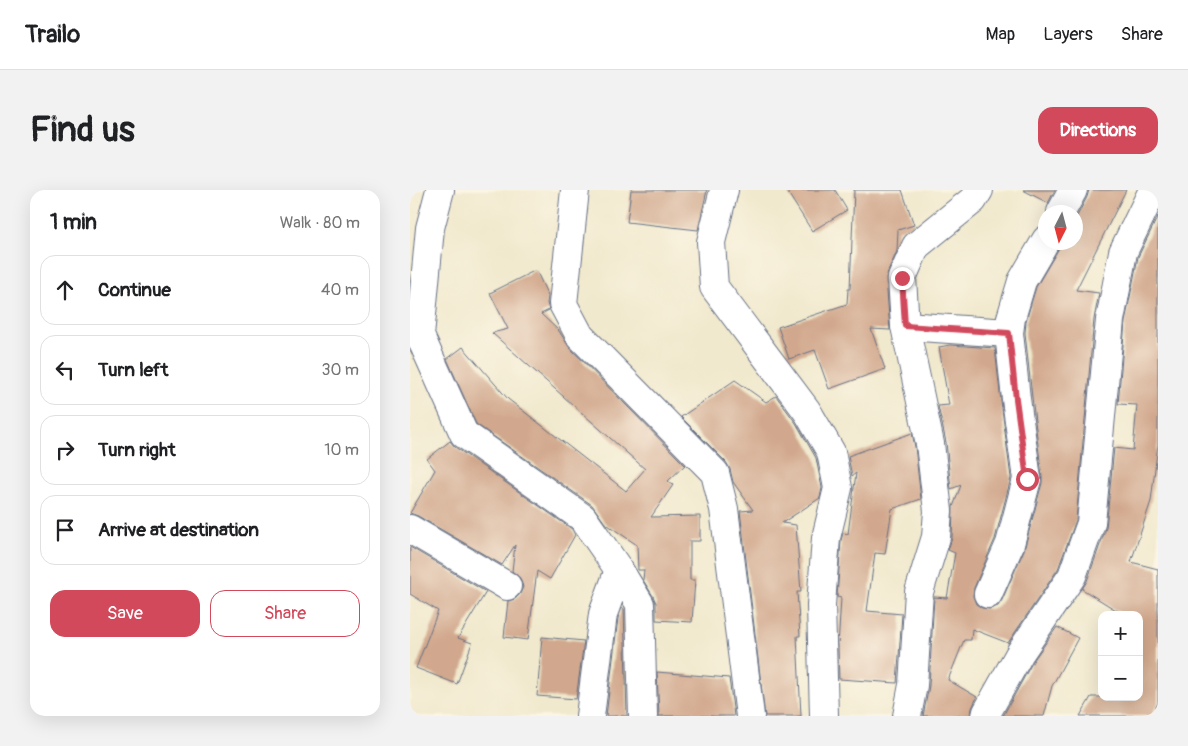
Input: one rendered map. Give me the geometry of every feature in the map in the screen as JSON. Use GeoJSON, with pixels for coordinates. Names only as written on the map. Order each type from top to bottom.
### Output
{"type":"FeatureCollection","features":[{"type":"Feature","properties":{"kind":"street"},"geometry":{"type":"LineString","coordinates":[[575,190],[563,304],[580,336],[715,473],[724,509],[750,716]]}},
{"type":"Feature","properties":{"kind":"street"},"geometry":{"type":"LineString","coordinates":[[724,190],[711,242],[714,287],[807,411],[831,452],[838,488],[826,538],[821,605],[824,716]]}},
{"type":"Feature","properties":{"kind":"street"},"geometry":{"type":"LineString","coordinates":[[907,716],[913,685],[919,592],[936,537],[938,511],[930,444],[905,326],[902,278],[916,246],[973,200],[980,190]]}},
{"type":"Feature","properties":{"kind":"street"},"geometry":{"type":"LineString","coordinates":[[1065,205],[1073,190]]}},
{"type":"Feature","properties":{"kind":"street"},"geometry":{"type":"LineString","coordinates":[[986,716],[1020,653],[1072,576],[1091,523],[1110,320],[1123,252],[1154,190]]}},
{"type":"Feature","properties":{"kind":"street"},"geometry":{"type":"LineString","coordinates":[[428,209],[430,228],[420,336],[464,434],[583,518],[640,604],[643,716]]}},
{"type":"Feature","properties":{"kind":"street"},"geometry":{"type":"LineString","coordinates":[[988,594],[1010,544],[1027,479],[1009,333],[1011,318],[1022,281],[1040,250]]}},
{"type":"Feature","properties":{"kind":"street"},"geometry":{"type":"LineString","coordinates":[[905,326],[1009,333]]}},
{"type":"Feature","properties":{"kind":"street"},"geometry":{"type":"LineString","coordinates":[[410,528],[507,586]]}},
{"type":"Feature","properties":{"kind":"street"},"geometry":{"type":"LineString","coordinates":[[590,716],[603,614],[619,570]]}},
{"type":"Feature","properties":{"kind":"building"},"geometry":{"type":"Polygon","coordinates":[[[631,190],[707,190],[698,230],[627,222],[631,190]]]}},
{"type":"Feature","properties":{"kind":"building"},"geometry":{"type":"Polygon","coordinates":[[[786,190],[835,190],[847,210],[812,231],[786,190]]]}},
{"type":"Feature","properties":{"kind":"building"},"geometry":{"type":"Polygon","coordinates":[[[854,190],[902,190],[914,225],[898,230],[897,251],[886,279],[890,330],[871,329],[885,369],[829,389],[815,350],[789,359],[778,327],[847,304],[848,289],[850,289],[854,190]]]}},
{"type":"Feature","properties":{"kind":"building"},"geometry":{"type":"Polygon","coordinates":[[[1023,190],[1055,190],[1048,203],[1023,190]]]}},
{"type":"Feature","properties":{"kind":"building"},"geometry":{"type":"Polygon","coordinates":[[[1089,190],[1126,190],[1076,290],[1099,293],[1094,319],[1076,520],[1058,569],[1008,643],[972,629],[971,640],[964,640],[948,680],[977,697],[971,716],[923,716],[929,686],[934,597],[947,598],[955,553],[948,550],[952,538],[953,507],[961,485],[951,489],[946,442],[938,406],[949,405],[939,347],[950,345],[995,348],[1011,478],[995,539],[974,588],[973,596],[976,604],[982,608],[990,609],[998,606],[1002,600],[1024,550],[1042,483],[1025,333],[1026,321],[1036,287],[1058,250],[1083,250],[1083,205],[1089,190]]]}},
{"type":"Feature","properties":{"kind":"building"},"geometry":{"type":"Polygon","coordinates":[[[1158,216],[1158,444],[1151,501],[1131,562],[1158,569],[1158,703],[1151,716],[1080,716],[1091,697],[1098,697],[1098,701],[1143,701],[1143,611],[1118,611],[1082,589],[1087,581],[1106,528],[1114,448],[1133,450],[1137,405],[1118,404],[1125,322],[1138,257],[1158,216]]]}},
{"type":"Feature","properties":{"kind":"building"},"geometry":{"type":"Polygon","coordinates":[[[536,270],[548,296],[549,310],[541,314],[559,331],[569,347],[685,465],[668,481],[673,485],[651,517],[700,516],[700,541],[690,541],[690,580],[695,580],[692,622],[656,620],[656,603],[643,580],[644,570],[638,570],[637,545],[605,523],[592,505],[476,424],[447,359],[463,347],[508,399],[626,491],[645,469],[492,333],[508,329],[490,293],[536,270]]]}},
{"type":"Feature","properties":{"kind":"building"},"geometry":{"type":"Polygon","coordinates":[[[735,380],[766,402],[776,396],[796,423],[816,458],[822,488],[820,498],[782,523],[796,525],[801,592],[797,592],[800,636],[797,636],[801,716],[765,716],[740,511],[753,510],[733,482],[726,462],[681,417],[735,380]]]}},
{"type":"Feature","properties":{"kind":"building"},"geometry":{"type":"Polygon","coordinates":[[[912,433],[921,499],[892,509],[885,554],[875,553],[867,611],[902,614],[897,683],[839,679],[838,647],[841,598],[837,597],[841,540],[843,533],[848,534],[856,473],[852,476],[848,456],[912,433]]]}},
{"type":"Feature","properties":{"kind":"building"},"geometry":{"type":"Polygon","coordinates":[[[450,441],[455,447],[572,529],[575,535],[550,579],[537,571],[528,640],[504,637],[508,601],[515,599],[523,587],[520,578],[512,571],[515,545],[502,565],[410,513],[435,470],[427,459],[450,441]]]}},
{"type":"Feature","properties":{"kind":"building"},"geometry":{"type":"Polygon","coordinates":[[[410,547],[486,592],[458,638],[472,643],[457,684],[416,668],[438,611],[410,594],[410,547]]]}},
{"type":"Feature","properties":{"kind":"building"},"geometry":{"type":"Polygon","coordinates":[[[622,608],[624,609],[627,716],[606,716],[618,618],[622,608]]]}},
{"type":"Feature","properties":{"kind":"building"},"geometry":{"type":"Polygon","coordinates":[[[1057,627],[1078,638],[1052,686],[1044,716],[1003,716],[1033,661],[1057,627]]]}},
{"type":"Feature","properties":{"kind":"building"},"geometry":{"type":"Polygon","coordinates":[[[542,637],[584,641],[576,699],[537,696],[542,637]]]}},
{"type":"Feature","properties":{"kind":"building"},"geometry":{"type":"Polygon","coordinates":[[[657,672],[729,678],[734,716],[659,716],[657,672]]]}},
{"type":"Feature","properties":{"kind":"route"},"geometry":{"type":"LineString","coordinates":[[902,278],[905,326],[1009,333],[1027,479]]}}]}
